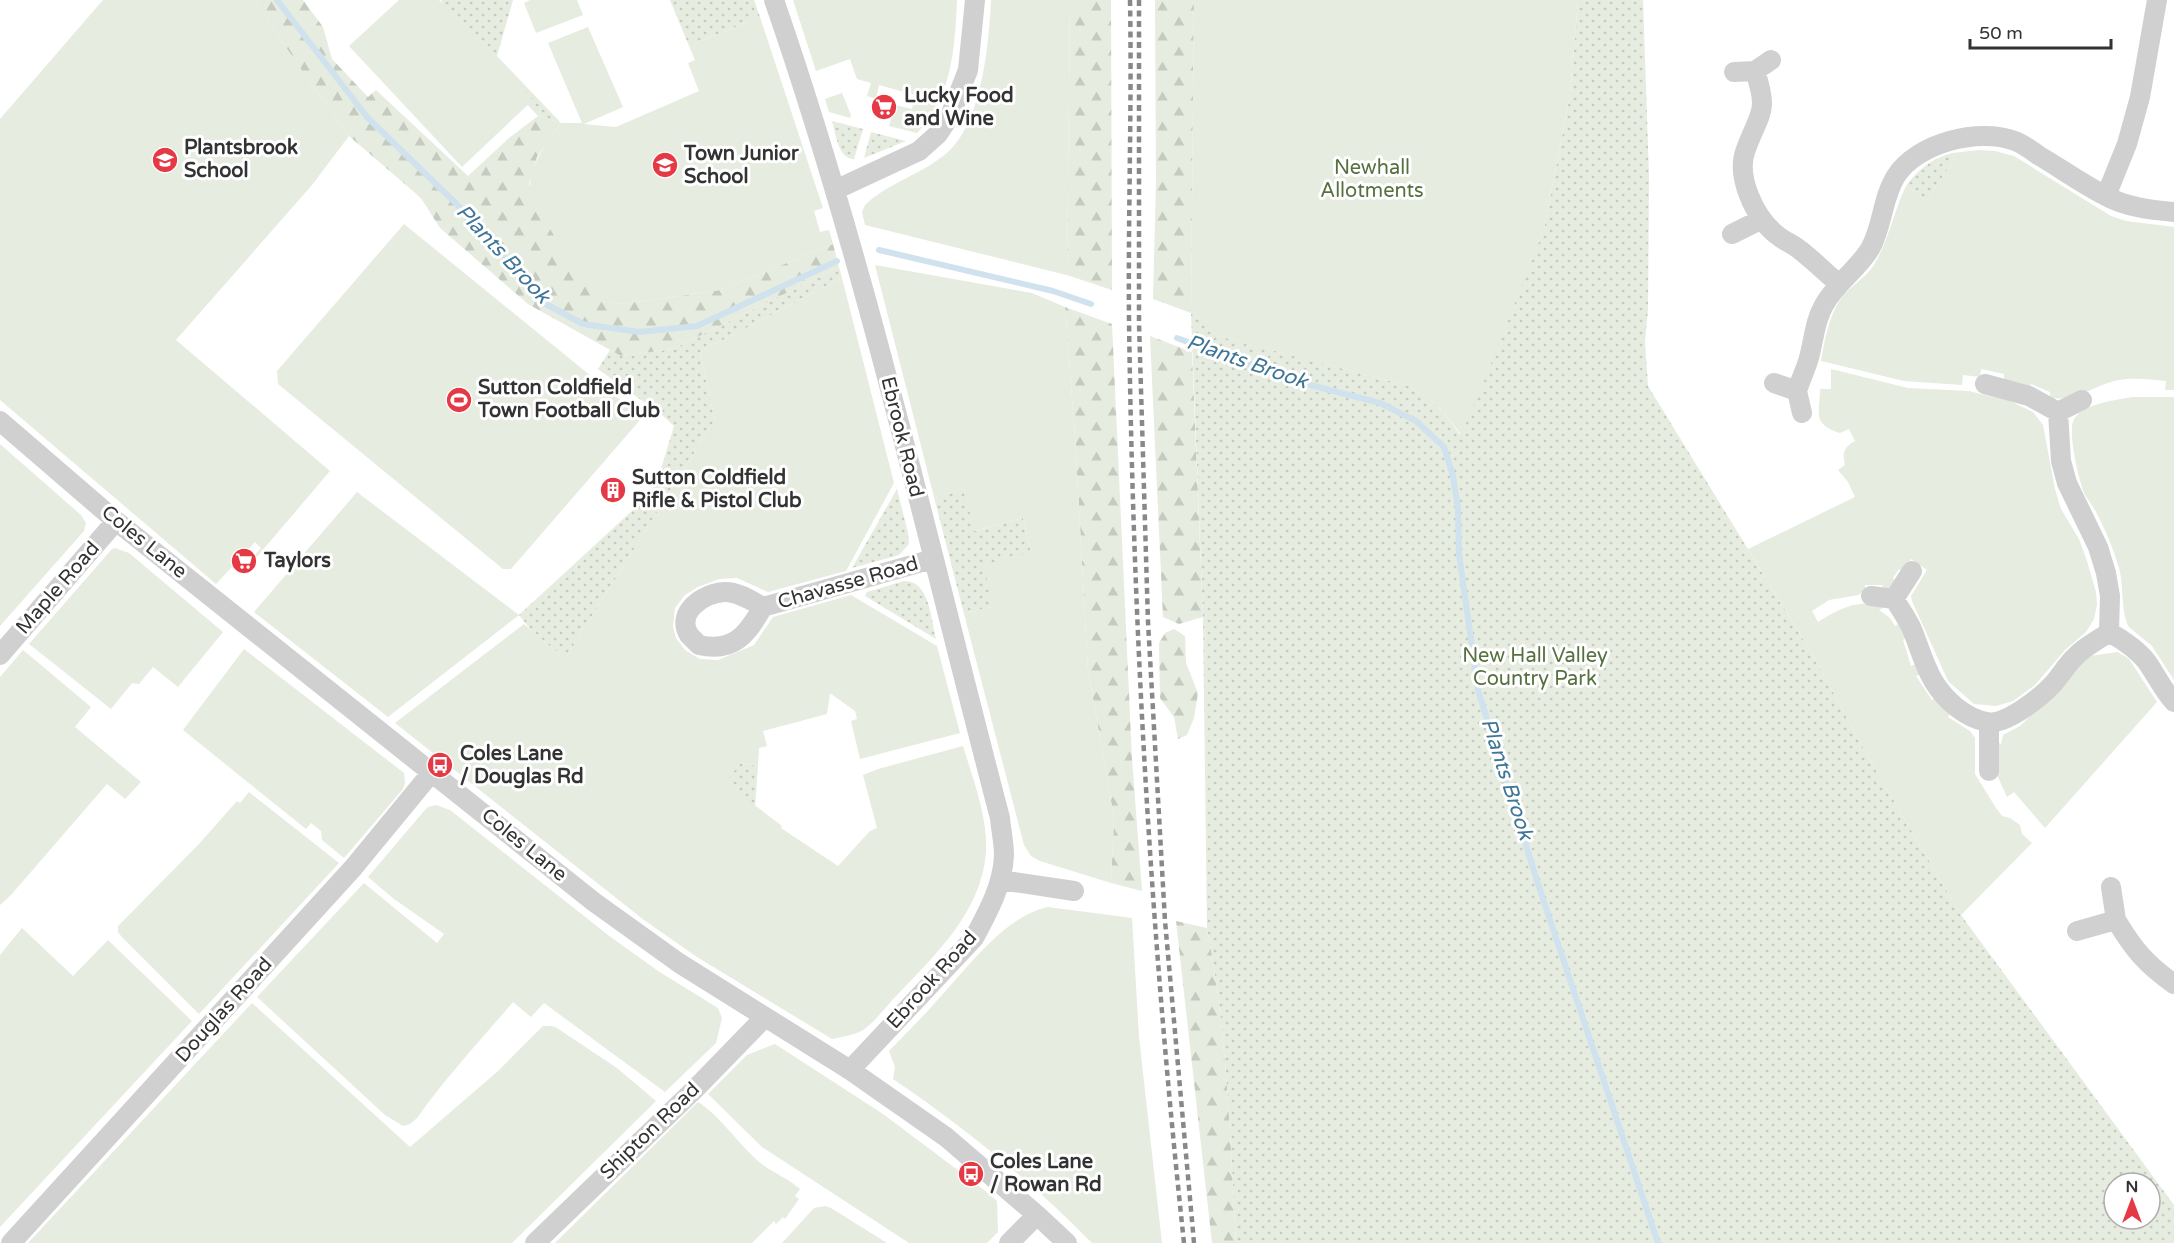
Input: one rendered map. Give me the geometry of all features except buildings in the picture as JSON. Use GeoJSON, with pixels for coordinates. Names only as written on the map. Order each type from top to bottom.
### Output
{"type":"FeatureCollection","features":[{"type":"Feature","properties":{"kind":"street","name":"Ebrook Road"},"geometry":{"type":"LineString","coordinates":[[774,0],[854,254],[1000,818],[1004,855],[1000,880],[974,938],[850,1070]]}},
{"type":"Feature","properties":{"kind":"street"},"geometry":{"type":"LineString","coordinates":[[835,190],[920,151],[938,134],[950,116],[968,70],[975,0]]}},
{"type":"Feature","properties":{"kind":"street"},"geometry":{"type":"LineString","coordinates":[[2106,196],[2127,144],[2140,97],[2157,0]]}},
{"type":"Feature","properties":{"kind":"street"},"geometry":{"type":"LineString","coordinates":[[1734,72],[1763,65],[1761,89],[1763,108],[1745,151],[1743,162],[1744,180],[1762,219],[1776,234],[1800,250],[1838,283]]}},
{"type":"Feature","properties":{"kind":"street"},"geometry":{"type":"LineString","coordinates":[[1802,413],[1797,391],[1808,361],[1813,332],[1823,306],[1838,283],[1857,265],[1870,248],[1896,175],[1911,159],[1933,146],[1962,138],[1992,135],[2015,141],[2106,196],[2133,206],[2174,212]]}},
{"type":"Feature","properties":{"kind":"street"},"geometry":{"type":"LineString","coordinates":[[1732,234],[1762,219]]}},
{"type":"Feature","properties":{"kind":"street"},"geometry":{"type":"LineString","coordinates":[[1774,383],[1797,391]]}},
{"type":"Feature","properties":{"kind":"street"},"geometry":{"type":"LineString","coordinates":[[1985,384],[2029,396],[2058,412]]}},
{"type":"Feature","properties":{"kind":"street"},"geometry":{"type":"LineString","coordinates":[[2058,412],[2082,400]]}},
{"type":"Feature","properties":{"kind":"street"},"geometry":{"type":"LineString","coordinates":[[2058,412],[2061,461],[2067,483],[2088,524],[2106,573],[2110,596],[2109,632]]}},
{"type":"Feature","properties":{"kind":"street","name":"Coles Lane"},"geometry":{"type":"LineString","coordinates":[[0,421],[116,520],[636,933],[850,1070],[946,1137],[1067,1243]]}},
{"type":"Feature","properties":{"kind":"street","name":"Maple Road"},"geometry":{"type":"LineString","coordinates":[[0,655],[116,520]]}},
{"type":"Feature","properties":{"kind":"street","name":"Chavasse Road"},"geometry":{"type":"LineString","coordinates":[[764,607],[933,559]]}},
{"type":"Feature","properties":{"kind":"street"},"geometry":{"type":"LineString","coordinates":[[1894,599],[1912,571]]}},
{"type":"Feature","properties":{"kind":"street"},"geometry":{"type":"LineString","coordinates":[[1871,596],[1894,599]]}},
{"type":"Feature","properties":{"kind":"street"},"geometry":{"type":"LineString","coordinates":[[1894,599],[1911,628],[1920,655],[1944,696],[1957,708],[1989,723],[2006,718],[2031,703],[2051,686],[2077,654],[2109,632]]}},
{"type":"Feature","properties":{"kind":"street"},"geometry":{"type":"LineString","coordinates":[[2109,632],[2128,643],[2145,660],[2174,702]]}},
{"type":"Feature","properties":{"kind":"street"},"geometry":{"type":"LineString","coordinates":[[1989,723],[1989,771]]}},
{"type":"Feature","properties":{"kind":"street","name":"Douglas Road"},"geometry":{"type":"LineString","coordinates":[[11,1243],[353,868],[432,772]]}},
{"type":"Feature","properties":{"kind":"street"},"geometry":{"type":"LineString","coordinates":[[1000,880],[1074,891]]}},
{"type":"Feature","properties":{"kind":"street"},"geometry":{"type":"LineString","coordinates":[[2111,887],[2116,920],[2133,948],[2148,964],[2174,984]]}},
{"type":"Feature","properties":{"kind":"street"},"geometry":{"type":"LineString","coordinates":[[2077,931],[2116,920]]}},
{"type":"Feature","properties":{"kind":"street","name":"Shipton Road"},"geometry":{"type":"LineString","coordinates":[[535,1243],[696,1088],[765,1017]]}},
{"type":"Feature","properties":{"kind":"street"},"geometry":{"type":"LineString","coordinates":[[1010,1243],[1037,1215]]}},
{"type":"Feature","properties":{"kind":"green space"},"geometry":{"type":"Polygon","coordinates":[[[103,0],[254,0],[349,136],[312,185],[176,340],[330,471],[256,558],[254,556],[261,548],[255,542],[216,584],[0,400],[0,119],[103,0]]]}},
{"type":"Feature","properties":{"kind":"green space"},"geometry":{"type":"Polygon","coordinates":[[[254,0],[303,0],[323,27],[332,59],[368,97],[376,90],[468,176],[509,138],[538,116],[561,123],[537,157],[529,184],[611,302],[621,304],[720,290],[833,244],[839,267],[673,349],[621,356],[528,304],[440,228],[421,198],[349,136],[254,0]]]}},
{"type":"Feature","properties":{"kind":"green space"},"geometry":{"type":"Polygon","coordinates":[[[399,0],[439,0],[533,100],[462,167],[349,46],[399,0]]]}},
{"type":"Feature","properties":{"kind":"green space"},"geometry":{"type":"Polygon","coordinates":[[[441,0],[513,0],[497,56],[561,123],[538,116],[450,23],[441,0]]]}},
{"type":"Feature","properties":{"kind":"green space"},"geometry":{"type":"Polygon","coordinates":[[[530,0],[577,0],[583,15],[536,33],[524,3],[530,0]]]}},
{"type":"Feature","properties":{"kind":"green space"},"geometry":{"type":"Polygon","coordinates":[[[670,0],[754,0],[760,17],[689,46],[670,0]]]}},
{"type":"Feature","properties":{"kind":"green space"},"geometry":{"type":"Polygon","coordinates":[[[793,0],[957,0],[953,53],[945,88],[929,119],[917,133],[889,126],[895,105],[912,109],[915,95],[879,85],[876,99],[867,96],[871,83],[857,79],[850,59],[816,71],[793,0]]]}},
{"type":"Feature","properties":{"kind":"green space"},"geometry":{"type":"Polygon","coordinates":[[[991,0],[1070,0],[1067,275],[865,225],[862,212],[865,205],[874,197],[927,167],[947,153],[959,140],[976,103],[985,59],[991,0]]]}},
{"type":"Feature","properties":{"kind":"green space"},"geometry":{"type":"Polygon","coordinates":[[[1070,0],[1111,0],[1112,290],[1067,275],[1070,0]]]}},
{"type":"Feature","properties":{"kind":"green space"},"geometry":{"type":"Polygon","coordinates":[[[1155,0],[1194,0],[1191,313],[1153,299],[1156,182],[1155,0]]]}},
{"type":"Feature","properties":{"kind":"green space","name":"Newhall Allotments"},"geometry":{"type":"Polygon","coordinates":[[[1194,0],[1578,0],[1570,95],[1544,229],[1461,435],[1438,407],[1409,386],[1214,335],[1213,325],[1191,313],[1194,0]]]}},
{"type":"Feature","properties":{"kind":"green space","name":"New Hall Valley Country Park"},"geometry":{"type":"Polygon","coordinates":[[[1578,0],[1643,0],[1649,176],[1648,310],[1645,341],[1648,386],[1814,657],[1870,760],[1961,915],[2149,1171],[2102,1171],[2102,1231],[2162,1231],[2162,1189],[2174,1205],[2174,1243],[1236,1243],[1223,1045],[1207,928],[1203,617],[1191,313],[1213,325],[1215,335],[1409,386],[1438,407],[1460,435],[1544,229],[1570,95],[1578,0]]]}},
{"type":"Feature","properties":{"kind":"green space","name":"Town Junior School"},"geometry":{"type":"Polygon","coordinates":[[[760,17],[823,208],[814,211],[820,232],[829,230],[833,244],[720,290],[621,304],[611,302],[579,279],[531,196],[531,175],[538,157],[549,140],[561,123],[582,123],[548,43],[588,27],[623,107],[584,124],[616,127],[699,91],[688,63],[695,60],[689,46],[760,17]]]}},
{"type":"Feature","properties":{"kind":"green space"},"geometry":{"type":"Polygon","coordinates":[[[842,93],[851,115],[850,118],[829,112],[825,99],[842,93]]]}},
{"type":"Feature","properties":{"kind":"green space"},"geometry":{"type":"Polygon","coordinates":[[[832,121],[863,129],[854,159],[844,155],[841,150],[832,121]]]}},
{"type":"Feature","properties":{"kind":"green space"},"geometry":{"type":"Polygon","coordinates":[[[871,132],[906,141],[864,158],[871,132]]]}},
{"type":"Feature","properties":{"kind":"green space"},"geometry":{"type":"Polygon","coordinates":[[[1979,150],[2014,156],[2111,216],[2126,221],[2174,227],[2174,390],[2165,390],[2166,381],[2127,379],[2106,383],[2074,396],[2058,399],[2050,397],[2050,392],[2031,384],[2029,389],[2004,381],[2004,374],[1981,369],[1980,377],[1963,375],[1962,385],[1904,381],[1821,361],[1834,311],[1843,296],[1875,263],[1906,186],[1926,201],[1955,159],[1952,153],[1979,150]]]}},
{"type":"Feature","properties":{"kind":"green space"},"geometry":{"type":"Polygon","coordinates":[[[1952,153],[1955,159],[1926,201],[1906,186],[1926,165],[1952,153]]]}},
{"type":"Feature","properties":{"kind":"green space","name":"Sutton Coldfield Town Football Club"},"geometry":{"type":"Polygon","coordinates":[[[404,224],[639,415],[640,420],[511,569],[503,569],[278,384],[277,371],[404,224]]]}},
{"type":"Feature","properties":{"kind":"green space"},"geometry":{"type":"Polygon","coordinates":[[[875,265],[1032,293],[1065,307],[1088,670],[1114,818],[1111,883],[1040,861],[1031,856],[1024,845],[964,614],[994,606],[983,565],[1031,552],[1023,518],[974,531],[964,489],[934,497],[875,265]]]}},
{"type":"Feature","properties":{"kind":"green space"},"geometry":{"type":"Polygon","coordinates":[[[839,267],[842,278],[700,352],[715,420],[565,659],[531,630],[519,615],[647,497],[658,479],[674,426],[598,369],[610,350],[621,356],[673,349],[839,267]]]}},
{"type":"Feature","properties":{"kind":"green space"},"geometry":{"type":"Polygon","coordinates":[[[842,278],[894,483],[846,571],[768,592],[737,578],[719,579],[685,595],[675,608],[673,627],[676,638],[685,650],[700,659],[718,660],[754,645],[773,617],[851,595],[937,646],[960,733],[860,759],[851,721],[857,719],[855,711],[830,693],[827,714],[763,731],[767,746],[759,748],[758,766],[740,763],[726,783],[782,826],[781,828],[838,866],[870,831],[877,828],[863,775],[963,746],[985,826],[986,853],[975,894],[954,931],[872,1022],[860,1032],[832,1039],[697,957],[644,920],[395,723],[524,624],[565,659],[715,420],[700,352],[842,278]]]}},
{"type":"Feature","properties":{"kind":"green space"},"geometry":{"type":"Polygon","coordinates":[[[1065,307],[1112,324],[1132,759],[1142,891],[1111,883],[1114,818],[1088,670],[1065,307]]]}},
{"type":"Feature","properties":{"kind":"green space"},"geometry":{"type":"Polygon","coordinates":[[[1150,336],[1192,352],[1203,617],[1179,624],[1163,617],[1150,336]]]}},
{"type":"Feature","properties":{"kind":"green space"},"geometry":{"type":"Polygon","coordinates":[[[1831,369],[1908,388],[1969,391],[2010,401],[2033,412],[2043,425],[2061,509],[2079,539],[2096,592],[2097,605],[2094,619],[2086,632],[2065,650],[2035,685],[2013,701],[1996,706],[1974,704],[1948,681],[1911,596],[1927,570],[1911,559],[1903,573],[1899,569],[1893,578],[1897,584],[1885,590],[1882,585],[1865,585],[1865,590],[1859,595],[1829,600],[1812,611],[1818,622],[1849,606],[1874,605],[1883,608],[1879,610],[1890,618],[1895,626],[1900,623],[1907,637],[1903,640],[1911,666],[1916,664],[1921,674],[1916,676],[1932,700],[1936,698],[1951,713],[1948,717],[1970,731],[1975,738],[1975,774],[2002,816],[2020,825],[2022,834],[2032,843],[1961,915],[1870,760],[1814,657],[1748,549],[1855,497],[1848,482],[1838,470],[1845,465],[1846,448],[1855,441],[1849,429],[1840,433],[1825,426],[1819,416],[1820,389],[1831,389],[1831,369]]]}},
{"type":"Feature","properties":{"kind":"green space"},"geometry":{"type":"Polygon","coordinates":[[[2133,397],[2174,397],[2174,680],[2152,646],[2129,627],[2126,621],[2116,558],[2102,523],[2085,495],[2073,445],[2074,419],[2085,409],[2101,403],[2133,397]]]}},
{"type":"Feature","properties":{"kind":"green space"},"geometry":{"type":"Polygon","coordinates":[[[0,444],[81,515],[86,523],[84,531],[0,626],[0,444]]]}},
{"type":"Feature","properties":{"kind":"green space"},"geometry":{"type":"Polygon","coordinates":[[[897,489],[909,544],[899,555],[852,568],[897,489]]]}},
{"type":"Feature","properties":{"kind":"green space"},"geometry":{"type":"Polygon","coordinates":[[[964,489],[975,531],[1023,518],[1031,552],[994,606],[964,614],[934,497],[964,489]]]}},
{"type":"Feature","properties":{"kind":"green space"},"geometry":{"type":"Polygon","coordinates":[[[357,492],[519,615],[388,717],[254,612],[357,492]]]}},
{"type":"Feature","properties":{"kind":"green space"},"geometry":{"type":"Polygon","coordinates":[[[115,548],[129,553],[223,632],[178,687],[153,667],[139,684],[132,683],[111,709],[29,644],[115,548]]]}},
{"type":"Feature","properties":{"kind":"green space"},"geometry":{"type":"Polygon","coordinates":[[[904,581],[913,582],[924,594],[931,612],[936,639],[865,596],[867,592],[904,581]]]}},
{"type":"Feature","properties":{"kind":"green space"},"geometry":{"type":"Polygon","coordinates":[[[1174,629],[1185,636],[1186,663],[1198,693],[1194,718],[1187,735],[1178,739],[1174,717],[1160,698],[1159,643],[1165,633],[1174,629]]]}},
{"type":"Feature","properties":{"kind":"green space"},"geometry":{"type":"Polygon","coordinates":[[[244,649],[404,773],[403,789],[344,858],[322,840],[321,831],[311,823],[306,829],[183,730],[244,649]]]}},
{"type":"Feature","properties":{"kind":"green space"},"geometry":{"type":"Polygon","coordinates":[[[23,650],[91,707],[75,727],[141,782],[125,799],[107,784],[0,905],[0,677],[23,650]]]}},
{"type":"Feature","properties":{"kind":"green space"},"geometry":{"type":"Polygon","coordinates":[[[2118,652],[2129,659],[2157,702],[2045,828],[2014,792],[2007,797],[1997,775],[1997,742],[2001,744],[2003,735],[2020,726],[2090,656],[2118,652]]]}},
{"type":"Feature","properties":{"kind":"green space"},"geometry":{"type":"Polygon","coordinates":[[[740,763],[758,766],[755,807],[725,783],[740,763]]]}},
{"type":"Feature","properties":{"kind":"green space"},"geometry":{"type":"Polygon","coordinates":[[[249,792],[339,863],[199,1014],[121,936],[118,926],[199,844],[237,801],[240,803],[249,792]]]}},
{"type":"Feature","properties":{"kind":"green space"},"geometry":{"type":"Polygon","coordinates":[[[436,805],[450,810],[608,935],[658,971],[718,1008],[722,1018],[716,1043],[665,1092],[544,1003],[531,1017],[513,1002],[451,1074],[417,1118],[403,1126],[385,1115],[257,997],[364,883],[437,943],[444,934],[394,899],[368,877],[424,811],[436,805]]]}},
{"type":"Feature","properties":{"kind":"green space"},"geometry":{"type":"Polygon","coordinates":[[[1048,907],[1132,918],[1139,1037],[1162,1243],[1092,1243],[1046,1198],[997,1156],[946,1116],[893,1079],[895,1067],[889,1051],[1003,931],[1032,912],[1048,907]]]}},
{"type":"Feature","properties":{"kind":"green space"},"geometry":{"type":"Polygon","coordinates":[[[1176,921],[1207,928],[1223,1045],[1236,1243],[1212,1243],[1176,921]]]}},
{"type":"Feature","properties":{"kind":"green space"},"geometry":{"type":"Polygon","coordinates":[[[22,928],[73,976],[108,940],[192,1021],[0,1227],[0,955],[22,928]]]}},
{"type":"Feature","properties":{"kind":"green space"},"geometry":{"type":"Polygon","coordinates":[[[252,1003],[410,1147],[497,1072],[543,1026],[557,1028],[617,1068],[656,1101],[512,1243],[28,1243],[252,1003]]]}},
{"type":"Feature","properties":{"kind":"green space"},"geometry":{"type":"Polygon","coordinates":[[[775,1044],[883,1114],[983,1189],[997,1201],[998,1232],[987,1243],[909,1243],[762,1147],[708,1094],[747,1055],[775,1044]]]}},
{"type":"Feature","properties":{"kind":"green space"},"geometry":{"type":"Polygon","coordinates":[[[698,1102],[713,1113],[757,1160],[800,1189],[795,1196],[799,1199],[785,1219],[783,1217],[776,1224],[774,1221],[752,1243],[555,1243],[698,1102]]]}},
{"type":"Feature","properties":{"kind":"green space"},"geometry":{"type":"Polygon","coordinates":[[[825,1206],[887,1243],[782,1243],[814,1208],[825,1206]]]}},
{"type":"Feature","properties":{"kind":"waterway","name":"Plants Brook"},"geometry":{"type":"LineString","coordinates":[[277,0],[367,117],[473,220],[544,303],[583,324],[639,332],[697,326],[837,261]]}},
{"type":"Feature","properties":{"kind":"waterway","name":"Plants Brook"},"geometry":{"type":"LineString","coordinates":[[879,250],[1053,291],[1091,304]]}},
{"type":"Feature","properties":{"kind":"waterway","name":"Plants Brook"},"geometry":{"type":"LineString","coordinates":[[1177,338],[1291,380],[1380,403],[1416,421],[1444,447],[1453,476],[1458,508],[1459,554],[1478,690],[1538,884],[1658,1243]]}},
{"type":"Feature","properties":{"kind":"railway"},"geometry":{"type":"LineString","coordinates":[[1130,0],[1129,319],[1139,666],[1153,897],[1184,1243]]}},
{"type":"Feature","properties":{"kind":"railway"},"geometry":{"type":"LineString","coordinates":[[1139,0],[1139,323],[1148,622],[1165,921],[1194,1243]]}},
{"type":"Feature","properties":{"kind":"place","name":"Lucky Food and Wine"},"geometry":{"type":"Point","coordinates":[884,107]}},
{"type":"Feature","properties":{"kind":"place","name":"Plantsbrook School"},"geometry":{"type":"Point","coordinates":[165,160]}},
{"type":"Feature","properties":{"kind":"place","name":"Town Junior School"},"geometry":{"type":"Point","coordinates":[665,165]}},
{"type":"Feature","properties":{"kind":"place","name":"Sutton Coldfield Town Football Club"},"geometry":{"type":"Point","coordinates":[459,400]}},
{"type":"Feature","properties":{"kind":"place","name":"Sutton Coldfield Rifle & Pistol Club"},"geometry":{"type":"Point","coordinates":[613,490]}},
{"type":"Feature","properties":{"kind":"place","name":"Taylors"},"geometry":{"type":"Point","coordinates":[244,561]}},
{"type":"Feature","properties":{"kind":"place","name":"Coles Lane / Douglas Rd"},"geometry":{"type":"Point","coordinates":[440,765]}},
{"type":"Feature","properties":{"kind":"place","name":"Coles Lane / Rowan Rd"},"geometry":{"type":"Point","coordinates":[971,1174]}}]}
